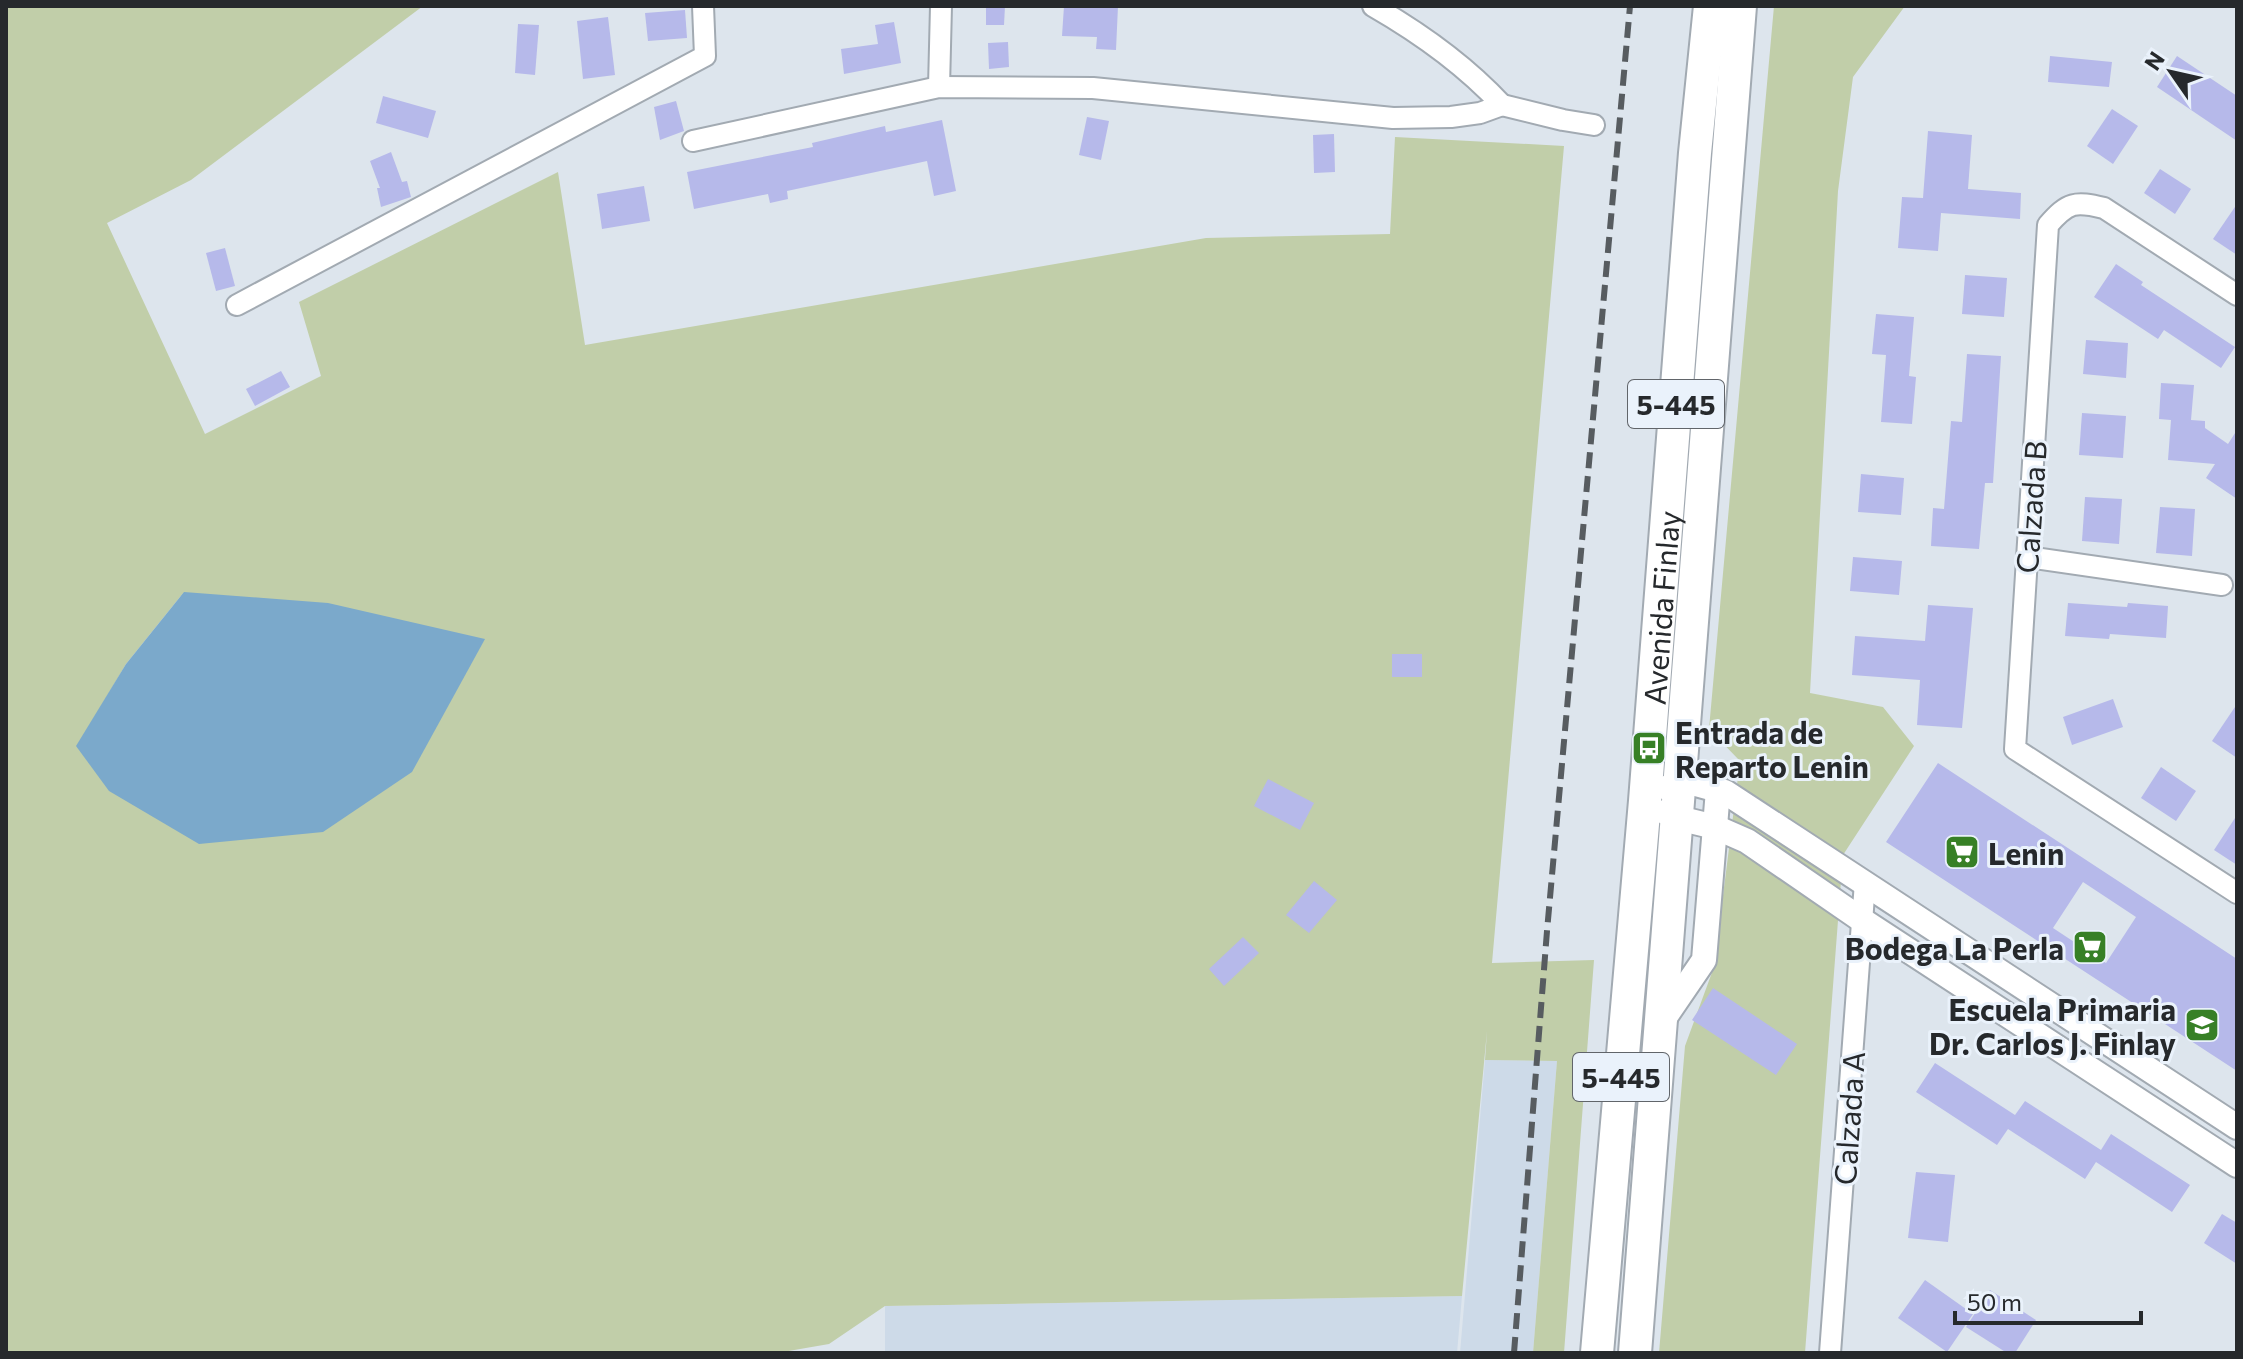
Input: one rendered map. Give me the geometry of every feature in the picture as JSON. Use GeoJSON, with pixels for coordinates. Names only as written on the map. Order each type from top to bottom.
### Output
{"type":"FeatureCollection","features":[{"type":"Feature","properties":{"kind":"highway","name":"Avenida Finlay"},"geometry":{"type":"LineString","coordinates":[[1597,1353],[1645,801],[1695,153],[1710,6]]}},
{"type":"Feature","properties":{"kind":"highway","name":"Avenida Finlay"},"geometry":{"type":"LineString","coordinates":[[1635,1353],[1740,6]]}},
{"type":"Feature","properties":{"kind":"street"},"geometry":{"type":"LineString","coordinates":[[237,305],[705,56],[703,6]]}},
{"type":"Feature","properties":{"kind":"street"},"geometry":{"type":"LineString","coordinates":[[939,87],[941,6]]}},
{"type":"Feature","properties":{"kind":"street"},"geometry":{"type":"LineString","coordinates":[[1373,6],[1415,30],[1468,72],[1502,105],[1594,125]]}},
{"type":"Feature","properties":{"kind":"street"},"geometry":{"type":"LineString","coordinates":[[693,141],[939,87],[1093,88],[1393,118],[1451,117],[1480,113],[1502,105]]}},
{"type":"Feature","properties":{"kind":"street","name":"Calzada B"},"geometry":{"type":"LineString","coordinates":[[2237,295],[2104,208],[2079,202],[2061,210],[2048,225],[2015,749],[2237,893]]}},
{"type":"Feature","properties":{"kind":"street"},"geometry":{"type":"LineString","coordinates":[[2027,557],[2222,585]]}},
{"type":"Feature","properties":{"kind":"street"},"geometry":{"type":"LineString","coordinates":[[1645,801],[1681,780],[1725,792],[2237,1127]]}},
{"type":"Feature","properties":{"kind":"street"},"geometry":{"type":"LineString","coordinates":[[1661,1023],[1704,960],[1718,790]]}},
{"type":"Feature","properties":{"kind":"street"},"geometry":{"type":"LineString","coordinates":[[1645,801],[1678,818],[1716,828],[1747,841],[1862,920],[2234,1156]]}},
{"type":"Feature","properties":{"kind":"street","name":"Calzada A"},"geometry":{"type":"LineString","coordinates":[[1836,1349],[1865,882]]}},
{"type":"Feature","properties":{"kind":"shaded area"},"geometry":{"type":"Polygon","coordinates":[[[1485,1060],[1557,1061],[1533,1353],[1460,1353],[1485,1060]]]}},
{"type":"Feature","properties":{"kind":"shaded area"},"geometry":{"type":"Polygon","coordinates":[[[1462,1296],[1457,1353],[885,1353],[885,1306],[1462,1296]]]}},
{"type":"Feature","properties":{"kind":"green space"},"geometry":{"type":"Polygon","coordinates":[[[6,6],[423,6],[191,180],[107,223],[205,434],[321,376],[299,302],[558,172],[585,345],[1206,238],[1390,234],[1395,137],[1564,146],[1492,963],[1594,960],[1564,1353],[1533,1353],[1557,1061],[1485,1060],[1487,1031],[1462,1296],[885,1306],[829,1344],[777,1353],[6,1353],[6,6]],[[184,592],[126,664],[77,747],[184,592]]]}},
{"type":"Feature","properties":{"kind":"green space"},"geometry":{"type":"Polygon","coordinates":[[[1774,6],[1905,6],[1853,77],[1838,191],[1810,693],[1883,707],[1914,746],[1843,855],[1805,1353],[1659,1353],[1685,1046],[1714,967],[1740,761],[1709,729],[1774,6]]]}},
{"type":"Feature","properties":{"kind":"water"},"geometry":{"type":"Polygon","coordinates":[[[184,592],[328,603],[485,639],[412,772],[323,832],[199,844],[109,791],[76,746],[126,664],[184,592]]]}},
{"type":"Feature","properties":{"kind":"building"},"geometry":{"type":"Polygon","coordinates":[[[986,6],[1005,6],[1004,25],[986,25],[986,6]]]}},
{"type":"Feature","properties":{"kind":"building"},"geometry":{"type":"Polygon","coordinates":[[[1064,6],[1118,6],[1116,50],[1096,49],[1097,37],[1062,36],[1064,6]]]}},
{"type":"Feature","properties":{"kind":"building"},"geometry":{"type":"Polygon","coordinates":[[[685,10],[687,38],[648,41],[645,13],[685,10]]]}},
{"type":"Feature","properties":{"kind":"building"},"geometry":{"type":"Polygon","coordinates":[[[608,17],[615,75],[583,79],[577,21],[608,17]]]}},
{"type":"Feature","properties":{"kind":"building"},"geometry":{"type":"Polygon","coordinates":[[[894,22],[901,63],[844,74],[841,49],[878,44],[875,25],[894,22]]]}},
{"type":"Feature","properties":{"kind":"building"},"geometry":{"type":"Polygon","coordinates":[[[518,24],[539,25],[535,75],[515,73],[518,24]]]}},
{"type":"Feature","properties":{"kind":"building"},"geometry":{"type":"Polygon","coordinates":[[[1008,42],[1009,67],[989,69],[988,43],[1008,42]]]}},
{"type":"Feature","properties":{"kind":"building"},"geometry":{"type":"Polygon","coordinates":[[[2050,56],[2112,62],[2109,87],[2048,82],[2050,56]]]}},
{"type":"Feature","properties":{"kind":"building"},"geometry":{"type":"Polygon","coordinates":[[[2177,56],[2237,96],[2237,141],[2157,87],[2177,56]]]}},
{"type":"Feature","properties":{"kind":"building"},"geometry":{"type":"Polygon","coordinates":[[[383,96],[436,111],[428,138],[376,123],[383,96]]]}},
{"type":"Feature","properties":{"kind":"building"},"geometry":{"type":"Polygon","coordinates":[[[676,101],[684,131],[660,140],[654,107],[676,101]]]}},
{"type":"Feature","properties":{"kind":"building"},"geometry":{"type":"Polygon","coordinates":[[[2112,109],[2138,126],[2113,164],[2087,146],[2112,109]]]}},
{"type":"Feature","properties":{"kind":"building"},"geometry":{"type":"Polygon","coordinates":[[[1087,117],[1109,121],[1101,160],[1079,155],[1087,117]]]}},
{"type":"Feature","properties":{"kind":"building"},"geometry":{"type":"Polygon","coordinates":[[[942,120],[956,191],[934,196],[927,161],[787,191],[788,199],[770,203],[768,194],[694,209],[687,172],[813,147],[812,143],[885,126],[886,132],[942,120]]]}},
{"type":"Feature","properties":{"kind":"building"},"geometry":{"type":"Polygon","coordinates":[[[1928,131],[1972,135],[1968,189],[2021,193],[2020,219],[1941,213],[1938,251],[1898,248],[1902,197],[1923,198],[1928,131]]]}},
{"type":"Feature","properties":{"kind":"building"},"geometry":{"type":"Polygon","coordinates":[[[1334,134],[1335,172],[1314,173],[1313,135],[1334,134]]]}},
{"type":"Feature","properties":{"kind":"building"},"geometry":{"type":"Polygon","coordinates":[[[391,152],[402,182],[407,181],[411,197],[381,207],[377,188],[380,188],[370,161],[391,152]]]}},
{"type":"Feature","properties":{"kind":"building"},"geometry":{"type":"Polygon","coordinates":[[[2160,169],[2191,189],[2175,214],[2144,193],[2160,169]]]}},
{"type":"Feature","properties":{"kind":"building"},"geometry":{"type":"Polygon","coordinates":[[[644,186],[650,221],[602,229],[597,194],[644,186]]]}},
{"type":"Feature","properties":{"kind":"building"},"geometry":{"type":"Polygon","coordinates":[[[2237,204],[2237,255],[2213,239],[2237,204]]]}},
{"type":"Feature","properties":{"kind":"building"},"geometry":{"type":"Polygon","coordinates":[[[225,248],[235,286],[216,291],[206,253],[225,248]]]}},
{"type":"Feature","properties":{"kind":"building"},"geometry":{"type":"Polygon","coordinates":[[[2116,264],[2143,282],[2141,285],[2235,347],[2221,368],[2164,330],[2158,339],[2094,297],[2116,264]]]}},
{"type":"Feature","properties":{"kind":"building"},"geometry":{"type":"Polygon","coordinates":[[[1965,275],[2007,278],[2004,317],[1962,314],[1965,275]]]}},
{"type":"Feature","properties":{"kind":"building"},"geometry":{"type":"Polygon","coordinates":[[[1876,314],[1914,317],[1909,376],[1916,377],[1912,424],[1881,422],[1886,355],[1872,354],[1876,314]]]}},
{"type":"Feature","properties":{"kind":"building"},"geometry":{"type":"Polygon","coordinates":[[[2086,340],[2128,343],[2126,378],[2083,374],[2086,340]]]}},
{"type":"Feature","properties":{"kind":"building"},"geometry":{"type":"Polygon","coordinates":[[[1967,354],[2001,356],[1993,483],[1985,483],[1979,549],[1931,546],[1933,508],[1944,509],[1951,421],[1962,422],[1967,354]]]}},
{"type":"Feature","properties":{"kind":"building"},"geometry":{"type":"Polygon","coordinates":[[[281,371],[290,387],[255,406],[246,389],[281,371]]]}},
{"type":"Feature","properties":{"kind":"building"},"geometry":{"type":"Polygon","coordinates":[[[2161,383],[2194,385],[2191,420],[2205,421],[2205,428],[2228,444],[2237,430],[2237,499],[2206,478],[2215,464],[2168,460],[2171,420],[2159,419],[2161,383]]]}},
{"type":"Feature","properties":{"kind":"building"},"geometry":{"type":"Polygon","coordinates":[[[2082,413],[2126,416],[2123,458],[2079,455],[2082,413]]]}},
{"type":"Feature","properties":{"kind":"building"},"geometry":{"type":"Polygon","coordinates":[[[1861,474],[1904,478],[1901,515],[1858,512],[1861,474]]]}},
{"type":"Feature","properties":{"kind":"building"},"geometry":{"type":"Polygon","coordinates":[[[2085,497],[2122,499],[2119,544],[2082,541],[2085,497]]]}},
{"type":"Feature","properties":{"kind":"building"},"geometry":{"type":"Polygon","coordinates":[[[2160,507],[2195,509],[2192,556],[2156,553],[2160,507]]]}},
{"type":"Feature","properties":{"kind":"building"},"geometry":{"type":"Polygon","coordinates":[[[1853,557],[1902,561],[1899,595],[1850,591],[1853,557]]]}},
{"type":"Feature","properties":{"kind":"building"},"geometry":{"type":"Polygon","coordinates":[[[2068,603],[2168,606],[2166,638],[2110,634],[2109,639],[2065,636],[2068,603]]]}},
{"type":"Feature","properties":{"kind":"building"},"geometry":{"type":"Polygon","coordinates":[[[1928,605],[1973,608],[1962,728],[1917,725],[1920,680],[1852,675],[1855,636],[1925,641],[1928,605]]]}},
{"type":"Feature","properties":{"kind":"building"},"geometry":{"type":"Polygon","coordinates":[[[1392,654],[1422,654],[1422,677],[1392,677],[1392,654]]]}},
{"type":"Feature","properties":{"kind":"building"},"geometry":{"type":"Polygon","coordinates":[[[2113,699],[2123,727],[2072,745],[2063,717],[2113,699]]]}},
{"type":"Feature","properties":{"kind":"building"},"geometry":{"type":"Polygon","coordinates":[[[2237,704],[2237,758],[2212,741],[2237,704]]]}},
{"type":"Feature","properties":{"kind":"building"},"geometry":{"type":"Polygon","coordinates":[[[1938,763],[2237,959],[2237,1071],[1886,842],[1938,763]],[[2083,882],[2053,928],[2106,963],[2136,917],[2083,882]]]}},
{"type":"Feature","properties":{"kind":"building"},"geometry":{"type":"Polygon","coordinates":[[[2161,767],[2196,791],[2176,821],[2141,798],[2161,767]]]}},
{"type":"Feature","properties":{"kind":"building"},"geometry":{"type":"Polygon","coordinates":[[[1268,779],[1314,803],[1300,830],[1254,806],[1268,779]]]}},
{"type":"Feature","properties":{"kind":"building"},"geometry":{"type":"Polygon","coordinates":[[[2237,815],[2237,865],[2214,850],[2237,815]]]}},
{"type":"Feature","properties":{"kind":"building"},"geometry":{"type":"Polygon","coordinates":[[[1314,881],[1337,900],[1309,933],[1286,915],[1314,881]]]}},
{"type":"Feature","properties":{"kind":"building"},"geometry":{"type":"Polygon","coordinates":[[[1243,937],[1259,953],[1224,986],[1209,969],[1243,937]]]}},
{"type":"Feature","properties":{"kind":"building"},"geometry":{"type":"Polygon","coordinates":[[[1713,988],[1797,1044],[1776,1075],[1692,1020],[1713,988]]]}},
{"type":"Feature","properties":{"kind":"building"},"geometry":{"type":"Polygon","coordinates":[[[1935,1063],[2015,1115],[2025,1101],[2101,1150],[2111,1134],[2190,1185],[2172,1212],[2096,1162],[2085,1179],[2008,1129],[1997,1145],[1916,1092],[1935,1063]]]}},
{"type":"Feature","properties":{"kind":"building"},"geometry":{"type":"Polygon","coordinates":[[[1916,1172],[1955,1175],[1948,1242],[1908,1238],[1916,1172]]]}},
{"type":"Feature","properties":{"kind":"building"},"geometry":{"type":"Polygon","coordinates":[[[2222,1214],[2237,1223],[2237,1264],[2204,1243],[2222,1214]]]}},
{"type":"Feature","properties":{"kind":"building"},"geometry":{"type":"Polygon","coordinates":[[[1925,1280],[1973,1314],[1947,1352],[1898,1318],[1925,1280]]]}},
{"type":"Feature","properties":{"kind":"building"},"geometry":{"type":"Polygon","coordinates":[[[1990,1290],[2036,1320],[2015,1353],[2007,1353],[1966,1327],[1990,1290]]]}},
{"type":"Feature","properties":{"kind":"railway"},"geometry":{"type":"LineString","coordinates":[[1514,1353],[1547,931],[1630,6]]}},
{"type":"Feature","properties":{"kind":"place","name":"Entrada de Reparto Lenin"},"geometry":{"type":"Point","coordinates":[1649,748]}},
{"type":"Feature","properties":{"kind":"place","name":"Lenin"},"geometry":{"type":"Point","coordinates":[1962,852]}},
{"type":"Feature","properties":{"kind":"place","name":"Bodega La Perla"},"geometry":{"type":"Point","coordinates":[2090,947]}},
{"type":"Feature","properties":{"kind":"place","name":"Escuela Primaria Dr. Carlos J. Finlay"},"geometry":{"type":"Point","coordinates":[2202,1025]}}]}
